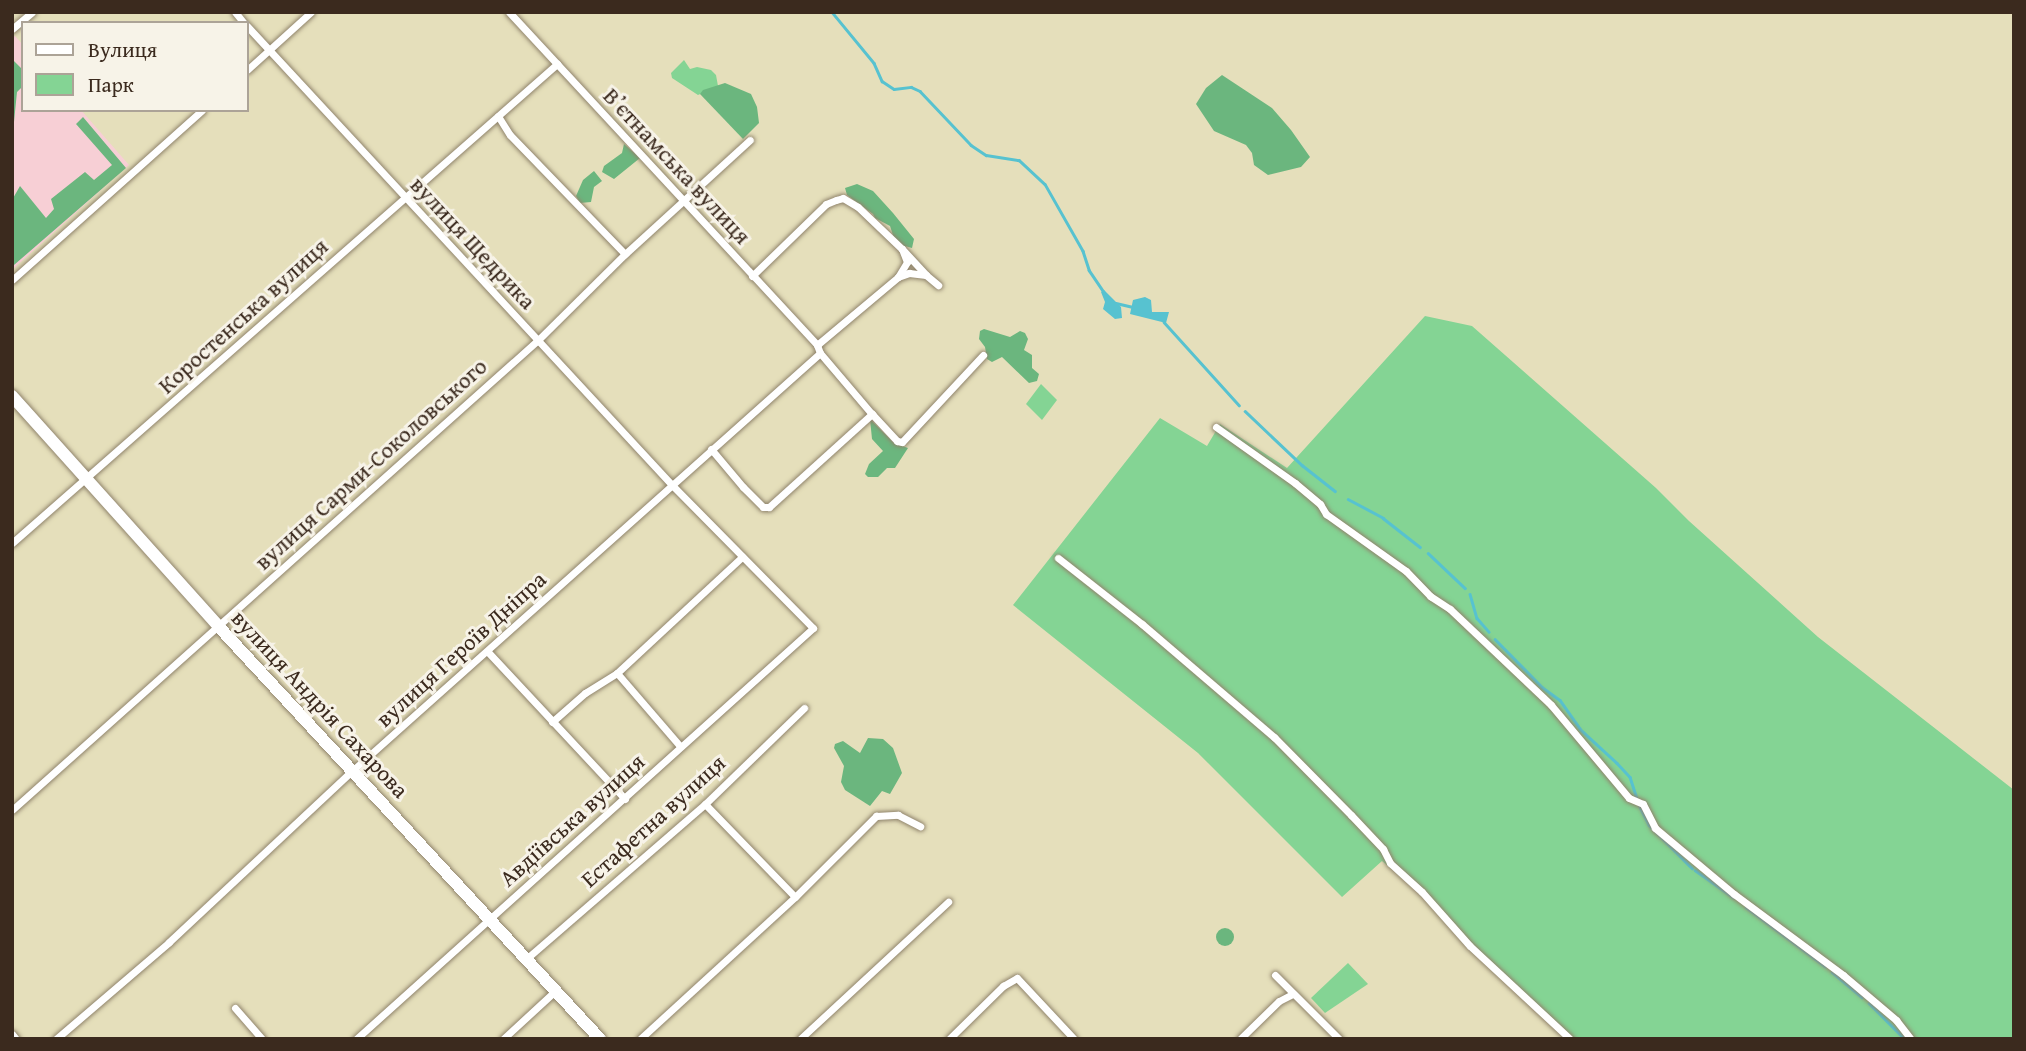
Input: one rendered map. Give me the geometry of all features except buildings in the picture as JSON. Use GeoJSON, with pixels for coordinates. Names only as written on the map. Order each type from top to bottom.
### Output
{"type":"FeatureCollection","features":[{"type":"Feature","properties":{"kind":"main road","name":"вулиця Андрія Сахарова"},"geometry":{"type":"LineString","coordinates":[[12,396],[219,627],[600,1039]]}},
{"type":"Feature","properties":{"kind":"street"},"geometry":{"type":"LineString","coordinates":[[248,69],[311,12]]}},
{"type":"Feature","properties":{"kind":"street","name":"Вʼєтнамська вулиця"},"geometry":{"type":"LineString","coordinates":[[509,12],[817,345]]}},
{"type":"Feature","properties":{"kind":"street","name":"вулиця Щедрика"},"geometry":{"type":"LineString","coordinates":[[248,27],[672,485]]}},
{"type":"Feature","properties":{"kind":"street","name":"Коростенська вулиця"},"geometry":{"type":"LineString","coordinates":[[12,543],[557,64]]}},
{"type":"Feature","properties":{"kind":"street"},"geometry":{"type":"LineString","coordinates":[[12,280],[200,112]]}},
{"type":"Feature","properties":{"kind":"street"},"geometry":{"type":"LineString","coordinates":[[498,116],[510,135],[625,254]]}},
{"type":"Feature","properties":{"kind":"street","name":"вулиця Сарми-Соколовського"},"geometry":{"type":"LineString","coordinates":[[12,810],[537,341],[625,254],[750,140]]}},
{"type":"Feature","properties":{"kind":"street"},"geometry":{"type":"LineString","coordinates":[[752,276],[827,204],[843,198],[858,206],[938,285]]}},
{"type":"Feature","properties":{"kind":"street"},"geometry":{"type":"LineString","coordinates":[[898,278],[907,261],[902,249]]}},
{"type":"Feature","properties":{"kind":"street"},"geometry":{"type":"LineString","coordinates":[[926,275],[909,272],[898,278],[817,345],[820,354],[872,414],[902,442],[983,355]]}},
{"type":"Feature","properties":{"kind":"street","name":"вулиця Героїв Дніпра"},"geometry":{"type":"LineString","coordinates":[[56,1039],[169,942],[353,770],[488,652],[710,449],[820,354]]}},
{"type":"Feature","properties":{"kind":"street"},"geometry":{"type":"LineString","coordinates":[[710,449],[766,508],[824,461],[872,414]]}},
{"type":"Feature","properties":{"kind":"street"},"geometry":{"type":"LineString","coordinates":[[1216,427],[1295,483],[1320,503],[1326,514],[1406,572],[1430,596],[1458,616],[1551,705],[1638,802],[1655,828],[1686,855],[1843,975],[1896,1020],[1911,1039]]}},
{"type":"Feature","properties":{"kind":"street"},"geometry":{"type":"LineString","coordinates":[[552,722],[586,693],[617,673],[742,557],[672,485]]}},
{"type":"Feature","properties":{"kind":"street","name":"Авдіївська вулиця"},"geometry":{"type":"LineString","coordinates":[[356,1039],[813,628],[742,557]]}},
{"type":"Feature","properties":{"kind":"street"},"geometry":{"type":"LineString","coordinates":[[1058,558],[1142,624],[1273,737],[1384,849],[1390,863],[1422,892],[1470,946],[1570,1039]]}},
{"type":"Feature","properties":{"kind":"street"},"geometry":{"type":"LineString","coordinates":[[488,652],[625,799]]}},
{"type":"Feature","properties":{"kind":"street"},"geometry":{"type":"LineString","coordinates":[[617,673],[680,746]]}},
{"type":"Feature","properties":{"kind":"street","name":"Естафетна вулиця"},"geometry":{"type":"LineString","coordinates":[[526,959],[705,804],[804,708]]}},
{"type":"Feature","properties":{"kind":"street"},"geometry":{"type":"LineString","coordinates":[[705,804],[795,897]]}},
{"type":"Feature","properties":{"kind":"street"},"geometry":{"type":"LineString","coordinates":[[640,1039],[795,897],[876,816],[898,815],[920,826]]}},
{"type":"Feature","properties":{"kind":"street"},"geometry":{"type":"LineString","coordinates":[[800,1039],[948,902]]}},
{"type":"Feature","properties":{"kind":"street"},"geometry":{"type":"LineString","coordinates":[[1275,975],[1339,1039]]}},
{"type":"Feature","properties":{"kind":"street"},"geometry":{"type":"LineString","coordinates":[[949,1039],[1013,979],[1019,980],[1074,1039]]}},
{"type":"Feature","properties":{"kind":"street"},"geometry":{"type":"LineString","coordinates":[[503,1039],[555,991]]}},
{"type":"Feature","properties":{"kind":"street"},"geometry":{"type":"LineString","coordinates":[[1240,1039],[1279,1001],[1293,994]]}},
{"type":"Feature","properties":{"kind":"street"},"geometry":{"type":"LineString","coordinates":[[235,1008],[262,1039]]}},
{"type":"Feature","properties":{"kind":"street"},"geometry":{"type":"LineString","coordinates":[[12,1034],[16,1039]]}},
{"type":"Feature","properties":{"kind":"shaded area"},"geometry":{"type":"Polygon","coordinates":[[[15,36],[21,43],[21,112],[83,112],[129,165],[12,270],[12,38],[15,36]]]}},
{"type":"Feature","properties":{"kind":"green space"},"geometry":{"type":"Polygon","coordinates":[[[12,59],[21,68],[21,88],[17,92],[12,142],[12,59]]]}},
{"type":"Feature","properties":{"kind":"green space"},"geometry":{"type":"Polygon","coordinates":[[[684,60],[690,69],[697,67],[711,70],[716,75],[718,86],[698,95],[672,78],[671,73],[684,60]]]}},
{"type":"Feature","properties":{"kind":"green space"},"geometry":{"type":"Polygon","coordinates":[[[1222,75],[1272,108],[1291,130],[1310,157],[1301,167],[1268,175],[1254,165],[1252,153],[1246,145],[1214,131],[1196,104],[1206,88],[1222,75]]]}},
{"type":"Feature","properties":{"kind":"green space"},"geometry":{"type":"Polygon","coordinates":[[[725,83],[751,94],[757,107],[759,123],[743,139],[700,94],[703,90],[725,83]]]}},
{"type":"Feature","properties":{"kind":"green space"},"geometry":{"type":"Polygon","coordinates":[[[83,117],[126,168],[14,265],[12,200],[20,186],[46,218],[54,209],[51,199],[85,172],[94,180],[112,165],[76,124],[83,117]]]}},
{"type":"Feature","properties":{"kind":"green space"},"geometry":{"type":"Polygon","coordinates":[[[624,144],[640,158],[614,179],[602,172],[604,166],[622,153],[624,144]]]}},
{"type":"Feature","properties":{"kind":"green space"},"geometry":{"type":"Polygon","coordinates":[[[594,171],[602,181],[594,187],[591,202],[580,203],[576,196],[583,180],[594,171]]]}},
{"type":"Feature","properties":{"kind":"green space"},"geometry":{"type":"Polygon","coordinates":[[[857,184],[873,191],[893,213],[914,239],[912,248],[901,245],[894,238],[890,226],[875,218],[847,195],[845,188],[857,184]]]}},
{"type":"Feature","properties":{"kind":"green space"},"geometry":{"type":"Polygon","coordinates":[[[1425,316],[1472,326],[1656,488],[1818,637],[2014,790],[2014,1039],[1566,1039],[1442,913],[1382,861],[1342,897],[1198,753],[1013,605],[1160,418],[1207,446],[1220,424],[1287,468],[1425,316]]]}},
{"type":"Feature","properties":{"kind":"green space"},"geometry":{"type":"Polygon","coordinates":[[[984,329],[1010,337],[1020,331],[1025,333],[1028,339],[1024,350],[1032,355],[1032,368],[1039,374],[1037,381],[1029,383],[1002,357],[992,362],[987,359],[985,347],[979,339],[980,331],[984,329]]]}},
{"type":"Feature","properties":{"kind":"green space"},"geometry":{"type":"Polygon","coordinates":[[[1041,384],[1057,400],[1042,420],[1026,404],[1041,384]]]}},
{"type":"Feature","properties":{"kind":"green space"},"geometry":{"type":"Polygon","coordinates":[[[870,419],[894,443],[908,448],[895,468],[887,468],[878,477],[868,477],[865,474],[869,464],[883,451],[872,439],[870,419]]]}},
{"type":"Feature","properties":{"kind":"green space"},"geometry":{"type":"Polygon","coordinates":[[[868,738],[883,739],[893,748],[902,773],[890,794],[882,791],[870,806],[845,790],[841,782],[844,766],[834,748],[835,744],[843,741],[860,753],[868,738]]]}},
{"type":"Feature","properties":{"kind":"green space"},"geometry":{"type":"Polygon","coordinates":[[[1221,928],[1229,928],[1234,937],[1232,944],[1221,946],[1216,941],[1216,933],[1221,928]]]}},
{"type":"Feature","properties":{"kind":"green space"},"geometry":{"type":"Polygon","coordinates":[[[1348,963],[1368,984],[1325,1013],[1311,998],[1348,963]]]}},
{"type":"Feature","properties":{"kind":"water"},"geometry":{"type":"Polygon","coordinates":[[[1104,290],[1121,307],[1122,318],[1115,319],[1103,309],[1105,302],[1101,292],[1104,290]]]}},
{"type":"Feature","properties":{"kind":"water"},"geometry":{"type":"Polygon","coordinates":[[[1145,297],[1151,300],[1152,312],[1169,312],[1166,323],[1130,314],[1133,300],[1145,297]]]}},
{"type":"Feature","properties":{"kind":"waterway"},"geometry":{"type":"LineString","coordinates":[[832,12],[874,63],[882,81],[894,89],[911,87],[920,91],[971,145],[986,155],[1019,160],[1045,184],[1083,251],[1089,270],[1104,292]]}},
{"type":"Feature","properties":{"kind":"waterway"},"geometry":{"type":"LineString","coordinates":[[1116,303],[1133,307]]}},
{"type":"Feature","properties":{"kind":"waterway"},"geometry":{"type":"LineString","coordinates":[[1164,322],[1239,405]]}},
{"type":"Feature","properties":{"kind":"waterway"},"geometry":{"type":"LineString","coordinates":[[1245,411],[1302,465],[1335,491]]}},
{"type":"Feature","properties":{"kind":"waterway"},"geometry":{"type":"LineString","coordinates":[[1348,499],[1383,518],[1420,547]]}},
{"type":"Feature","properties":{"kind":"waterway"},"geometry":{"type":"LineString","coordinates":[[1428,553],[1465,588]]}},
{"type":"Feature","properties":{"kind":"waterway"},"geometry":{"type":"LineString","coordinates":[[1470,594],[1477,618],[1489,632]]}},
{"type":"Feature","properties":{"kind":"waterway"},"geometry":{"type":"LineString","coordinates":[[1495,639],[1542,687],[1560,700],[1580,729],[1630,777],[1637,798]]}},
{"type":"Feature","properties":{"kind":"waterway"},"geometry":{"type":"LineString","coordinates":[[1639,805],[1649,825],[1692,868]]}},
{"type":"Feature","properties":{"kind":"waterway"},"geometry":{"type":"LineString","coordinates":[[1695,870],[1733,897]]}},
{"type":"Feature","properties":{"kind":"waterway"},"geometry":{"type":"LineString","coordinates":[[1746,907],[1825,966]]}},
{"type":"Feature","properties":{"kind":"waterway"},"geometry":{"type":"LineString","coordinates":[[1832,972],[1862,997]]}},
{"type":"Feature","properties":{"kind":"waterway"},"geometry":{"type":"LineString","coordinates":[[1869,1003],[1905,1039]]}}]}
